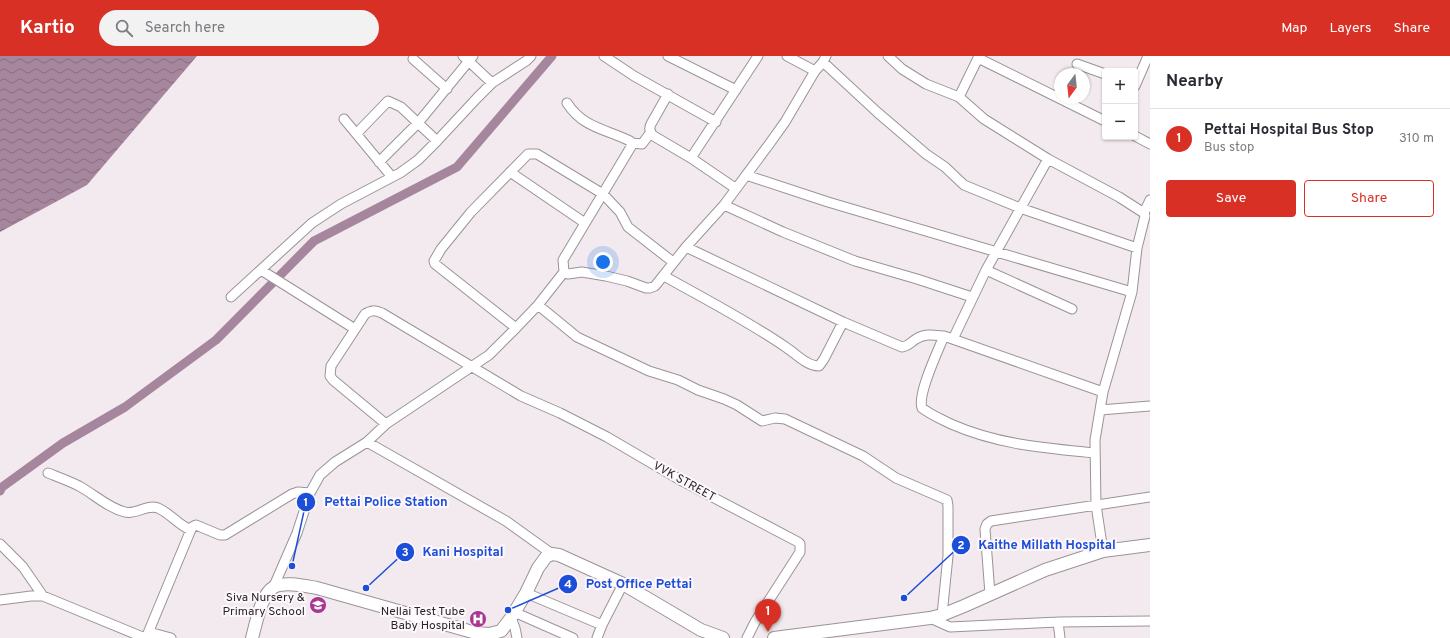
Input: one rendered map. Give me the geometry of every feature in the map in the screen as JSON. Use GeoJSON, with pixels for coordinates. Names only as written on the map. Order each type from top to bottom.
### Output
{"type":"FeatureCollection","features":[{"type":"Feature","properties":{"kind":"main road"},"geometry":{"type":"LineString","coordinates":[[774,638],[930,618],[942,615],[1045,570],[1102,551],[1150,545]]}},
{"type":"Feature","properties":{"kind":"main road"},"geometry":{"type":"LineString","coordinates":[[252,638],[262,604],[267,593],[274,586],[291,584],[317,588],[476,634],[489,634],[501,631],[513,615],[526,593],[538,568],[546,557],[552,554],[559,555],[623,584],[700,634],[723,638]]}},
{"type":"Feature","properties":{"kind":"street"},"geometry":{"type":"LineString","coordinates":[[231,297],[312,223],[341,204],[392,177],[418,160],[492,83],[526,61],[531,56]]}},
{"type":"Feature","properties":{"kind":"street"},"geometry":{"type":"LineString","coordinates":[[604,56],[634,76],[716,122]]}},
{"type":"Feature","properties":{"kind":"street"},"geometry":{"type":"LineString","coordinates":[[668,56],[736,90]]}},
{"type":"Feature","properties":{"kind":"street"},"geometry":{"type":"LineString","coordinates":[[692,158],[758,56]]}},
{"type":"Feature","properties":{"kind":"street"},"geometry":{"type":"LineString","coordinates":[[787,56],[816,71]]}},
{"type":"Feature","properties":{"kind":"street"},"geometry":{"type":"LineString","coordinates":[[888,56],[902,69],[926,84],[958,97],[984,119],[1048,159],[1120,198],[1146,219]]}},
{"type":"Feature","properties":{"kind":"street"},"geometry":{"type":"LineString","coordinates":[[1138,78],[1148,56]]}},
{"type":"Feature","properties":{"kind":"street"},"geometry":{"type":"LineString","coordinates":[[958,97],[979,57],[1102,118]]}},
{"type":"Feature","properties":{"kind":"street"},"geometry":{"type":"LineString","coordinates":[[413,58],[447,89]]}},
{"type":"Feature","properties":{"kind":"street"},"geometry":{"type":"LineString","coordinates":[[379,162],[418,122],[447,89],[469,58],[492,83]]}},
{"type":"Feature","properties":{"kind":"street"},"geometry":{"type":"LineString","coordinates":[[564,272],[568,274],[582,272],[606,276],[627,281],[646,288],[653,287],[664,276],[686,247],[724,205],[735,188],[785,122],[825,59],[877,112],[926,154],[945,167],[964,185],[1020,208],[1137,248]]}},
{"type":"Feature","properties":{"kind":"street"},"geometry":{"type":"LineString","coordinates":[[1077,64],[1102,73]]}},
{"type":"Feature","properties":{"kind":"street"},"geometry":{"type":"LineString","coordinates":[[668,94],[649,129],[652,135],[692,158],[735,188]]}},
{"type":"Feature","properties":{"kind":"street"},"geometry":{"type":"LineString","coordinates":[[356,134],[388,101],[397,105],[418,122],[437,141]]}},
{"type":"Feature","properties":{"kind":"street"},"geometry":{"type":"LineString","coordinates":[[567,103],[572,111],[589,124],[632,143],[642,144],[651,132]]}},
{"type":"Feature","properties":{"kind":"street"},"geometry":{"type":"LineString","coordinates":[[344,119],[392,177]]}},
{"type":"Feature","properties":{"kind":"street"},"geometry":{"type":"LineString","coordinates":[[1138,138],[1150,144]]}},
{"type":"Feature","properties":{"kind":"street"},"geometry":{"type":"LineString","coordinates":[[274,586],[297,533],[310,493],[320,475],[335,462],[367,442],[386,424],[489,355],[538,305],[564,272],[563,260],[630,151],[632,143]]}},
{"type":"Feature","properties":{"kind":"street"},"geometry":{"type":"LineString","coordinates":[[516,328],[435,264],[434,261],[441,249],[471,212],[528,154],[537,154],[603,194],[620,212],[628,227],[674,262]]}},
{"type":"Feature","properties":{"kind":"street"},"geometry":{"type":"LineString","coordinates":[[1048,159],[996,251],[927,379],[921,401],[922,408],[957,427],[986,438],[1018,445],[1095,453]]}},
{"type":"Feature","properties":{"kind":"street"},"geometry":{"type":"LineString","coordinates":[[510,172],[585,223]]}},
{"type":"Feature","properties":{"kind":"street"},"geometry":{"type":"LineString","coordinates":[[746,175],[828,202],[1132,292]]}},
{"type":"Feature","properties":{"kind":"street"},"geometry":{"type":"LineString","coordinates":[[1102,551],[1096,505],[1095,440],[1103,392],[1132,292],[1137,248],[1150,200]]}},
{"type":"Feature","properties":{"kind":"street"},"geometry":{"type":"LineString","coordinates":[[724,205],[783,232],[855,261],[972,297]]}},
{"type":"Feature","properties":{"kind":"street"},"geometry":{"type":"LineString","coordinates":[[686,247],[843,322],[902,347],[907,346],[915,340],[928,334],[949,338],[1103,392]]}},
{"type":"Feature","properties":{"kind":"street"},"geometry":{"type":"LineString","coordinates":[[261,270],[355,329]]}},
{"type":"Feature","properties":{"kind":"street"},"geometry":{"type":"LineString","coordinates":[[986,270],[1072,309]]}},
{"type":"Feature","properties":{"kind":"street"},"geometry":{"type":"LineString","coordinates":[[664,276],[816,366],[819,366],[824,359],[843,322]]}},
{"type":"Feature","properties":{"kind":"street"},"geometry":{"type":"LineString","coordinates":[[538,305],[577,337],[649,371],[678,380],[698,390],[724,399],[737,405],[762,422],[782,418],[794,423],[863,456],[896,478],[947,500],[948,549],[942,615]]}},
{"type":"Feature","properties":{"kind":"street"},"geometry":{"type":"LineString","coordinates":[[386,424],[330,376],[333,361],[369,310],[376,311],[390,317],[472,367]]}},
{"type":"Feature","properties":{"kind":"street","name":"VVK STREET"},"geometry":{"type":"LineString","coordinates":[[472,367],[521,396],[560,413],[607,437],[689,485],[798,542],[800,544],[800,552],[755,622],[747,638]]}},
{"type":"Feature","properties":{"kind":"street"},"geometry":{"type":"LineString","coordinates":[[1100,410],[1150,406]]}},
{"type":"Feature","properties":{"kind":"street"},"geometry":{"type":"LineString","coordinates":[[367,442],[506,521],[552,554]]}},
{"type":"Feature","properties":{"kind":"street"},"geometry":{"type":"LineString","coordinates":[[48,473],[79,486],[116,509],[124,512],[133,512],[153,507],[159,508],[183,527],[191,530]]}},
{"type":"Feature","properties":{"kind":"street"},"geometry":{"type":"LineString","coordinates":[[147,636],[192,526],[196,525],[220,535],[225,535],[292,494],[298,492],[310,493]]}},
{"type":"Feature","properties":{"kind":"street"},"geometry":{"type":"LineString","coordinates":[[990,594],[985,529],[987,524],[991,521],[1150,497]]}},
{"type":"Feature","properties":{"kind":"street"},"geometry":{"type":"LineString","coordinates":[[0,544],[23,567],[43,596]]}},
{"type":"Feature","properties":{"kind":"street"},"geometry":{"type":"LineString","coordinates":[[597,638],[602,624],[623,584]]}},
{"type":"Feature","properties":{"kind":"street"},"geometry":{"type":"LineString","coordinates":[[526,593],[602,624]]}},
{"type":"Feature","properties":{"kind":"street"},"geometry":{"type":"LineString","coordinates":[[0,600],[43,596],[147,636],[171,638]]}},
{"type":"Feature","properties":{"kind":"street"},"geometry":{"type":"LineString","coordinates":[[513,615],[517,638]]}},
{"type":"Feature","properties":{"kind":"street"},"geometry":{"type":"LineString","coordinates":[[513,615],[573,638]]}},
{"type":"Feature","properties":{"kind":"street"},"geometry":{"type":"LineString","coordinates":[[930,618],[950,627],[1058,622],[1150,621]]}},
{"type":"Feature","properties":{"kind":"street"},"geometry":{"type":"LineString","coordinates":[[1058,622],[1060,638]]}},
{"type":"Feature","properties":{"kind":"water"},"geometry":{"type":"Polygon","coordinates":[[[0,56],[197,56],[87,185],[0,232],[0,56]]]}},
{"type":"Feature","properties":{"kind":"waterway"},"geometry":{"type":"LineString","coordinates":[[0,491],[2,487],[63,443],[125,407],[216,340],[314,241],[457,167],[552,56]]}},
{"type":"Feature","properties":{"kind":"place","name":"Pettai Police Station"},"geometry":{"type":"Point","coordinates":[292,566]}},
{"type":"Feature","properties":{"kind":"place","name":"Kani Hospital"},"geometry":{"type":"Point","coordinates":[366,588]}},
{"type":"Feature","properties":{"kind":"place","name":"Kaithe Millath Hospital"},"geometry":{"type":"Point","coordinates":[904,598]}},
{"type":"Feature","properties":{"kind":"place","name":"Siva Nursery & Primary School"},"geometry":{"type":"Point","coordinates":[318,605]}},
{"type":"Feature","properties":{"kind":"place","name":"Post Office Pettai"},"geometry":{"type":"Point","coordinates":[508,610]}},
{"type":"Feature","properties":{"kind":"place","name":"Nellai Test Tube Baby Hospital"},"geometry":{"type":"Point","coordinates":[478,619]}},
{"type":"Feature","properties":{"kind":"place","name":"Pettai Hospital Bus Stop"},"geometry":{"type":"Point","coordinates":[768,632]}}]}
